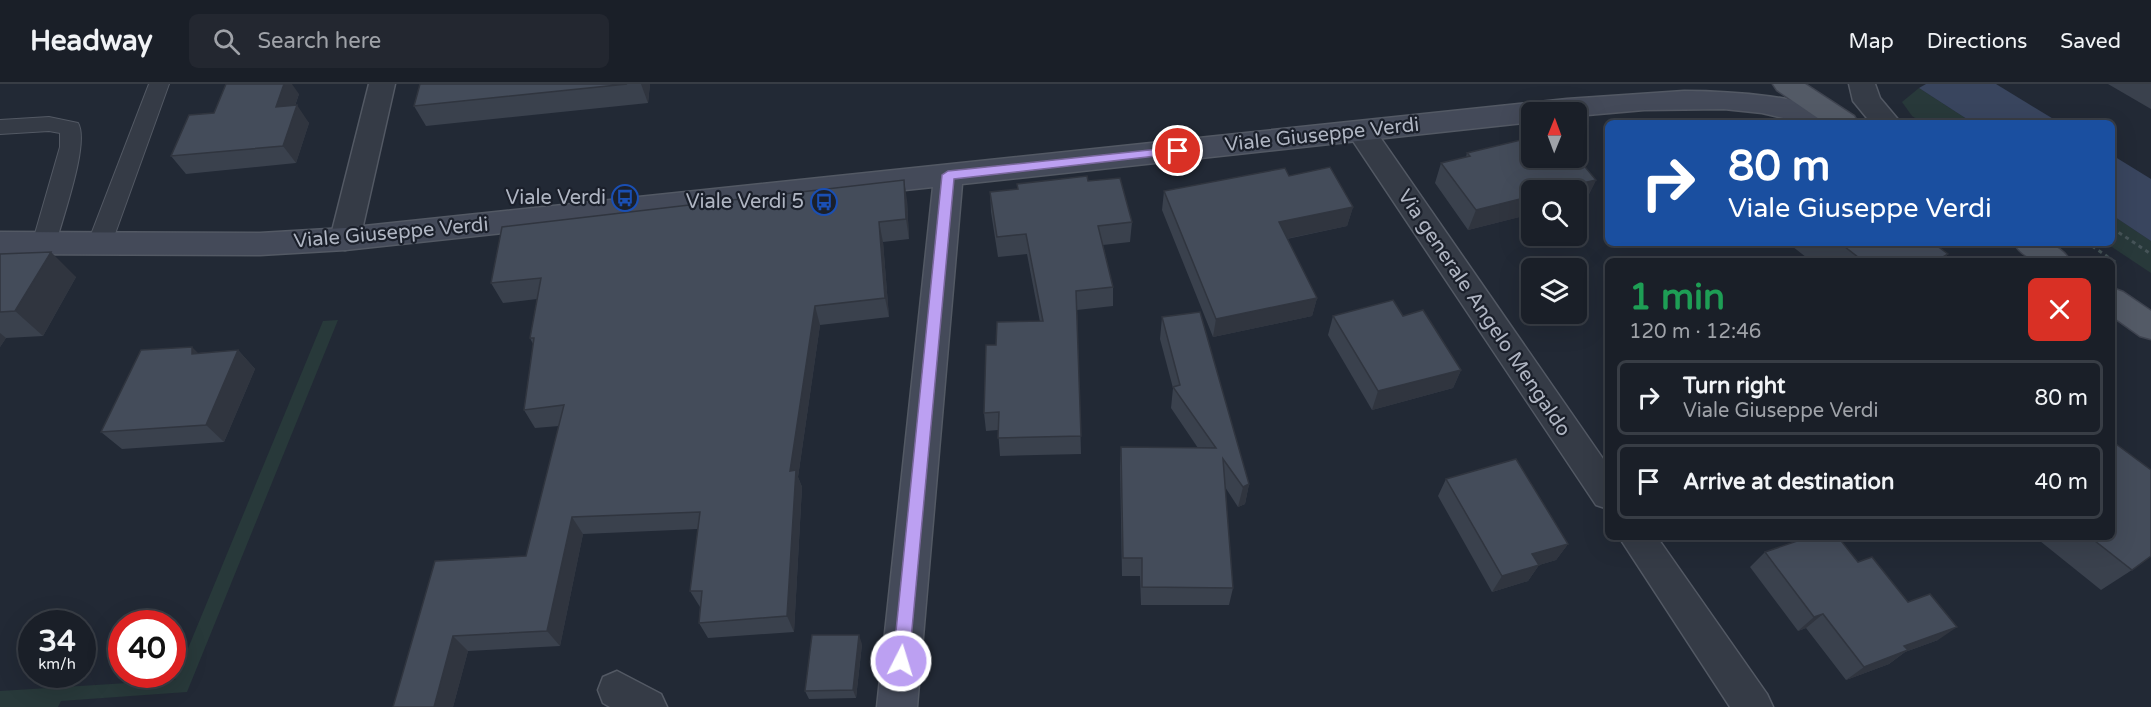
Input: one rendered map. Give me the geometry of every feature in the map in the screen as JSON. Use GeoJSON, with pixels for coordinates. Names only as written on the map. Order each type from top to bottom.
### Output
{"type":"FeatureCollection","features":[{"type":"Feature","properties":{"kind":"main road"},"geometry":{"type":"LineString","coordinates":[[1786,84],[1840,120]]}},
{"type":"Feature","properties":{"kind":"main road"},"geometry":{"type":"LineString","coordinates":[[2033,246],[2051,258]]}},
{"type":"Feature","properties":{"kind":"main road"},"geometry":{"type":"LineString","coordinates":[[2115,302],[2151,327]]}},
{"type":"Feature","properties":{"kind":"street"},"geometry":{"type":"LineString","coordinates":[[345,239],[382,84]]}},
{"type":"Feature","properties":{"kind":"street","name":"Viale Giuseppe Verdi"},"geometry":{"type":"LineString","coordinates":[[1643,100],[1689,84]]}},
{"type":"Feature","properties":{"kind":"street"},"geometry":{"type":"LineString","coordinates":[[1862,84],[1867,101],[1884,120]]}},
{"type":"Feature","properties":{"kind":"street","name":"Viale Giuseppe Verdi"},"geometry":{"type":"LineString","coordinates":[[1587,106],[1643,100],[1750,101],[1794,108],[1824,120]]}},
{"type":"Feature","properties":{"kind":"street","name":"Viale Giuseppe Verdi"},"geometry":{"type":"LineString","coordinates":[[0,243],[260,244],[345,239],[1521,113]]}},
{"type":"Feature","properties":{"kind":"street","name":"Via generale Angelo Mengaldo"},"geometry":{"type":"LineString","coordinates":[[1361,131],[1605,490]]}},
{"type":"Feature","properties":{"kind":"street"},"geometry":{"type":"LineString","coordinates":[[897,707],[948,175]]}},
{"type":"Feature","properties":{"kind":"street"},"geometry":{"type":"LineString","coordinates":[[1639,540],[1753,707]]}},
{"type":"Feature","properties":{"kind":"lane"},"geometry":{"type":"LineString","coordinates":[[99,244],[159,84]]}},
{"type":"Feature","properties":{"kind":"lane"},"geometry":{"type":"LineString","coordinates":[[0,127],[49,124],[70,128],[71,147],[44,244]]}},
{"type":"Feature","properties":{"kind":"path"},"geometry":{"type":"LineString","coordinates":[[2115,230],[2151,254]]}},
{"type":"Feature","properties":{"kind":"shaded area"},"geometry":{"type":"Polygon","coordinates":[[[1919,88],[1968,120],[1918,120],[1912,116],[1902,102],[1919,88]]]}},
{"type":"Feature","properties":{"kind":"shaded area"},"geometry":{"type":"Polygon","coordinates":[[[2115,217],[2151,241],[2151,273],[2110,246],[2115,246],[2115,217]]]}},
{"type":"Feature","properties":{"kind":"shaded area"},"geometry":{"type":"Polygon","coordinates":[[[338,320],[187,692],[61,701],[58,707],[0,707],[0,691],[96,688],[96,685],[108,684],[108,688],[186,688],[186,653],[323,321],[338,320]]]}},
{"type":"Feature","properties":{"kind":"water"},"geometry":{"type":"Polygon","coordinates":[[[1926,84],[1996,84],[2055,120],[1968,120],[1919,88],[1926,84]]]}},
{"type":"Feature","properties":{"kind":"water"},"geometry":{"type":"Polygon","coordinates":[[[2115,157],[2151,179],[2151,241],[2115,217],[2115,157]]]}},
{"type":"Feature","properties":{"kind":"building"},"geometry":{"type":"Polygon","coordinates":[[[226,84],[284,84],[276,107],[297,105],[283,146],[171,156],[189,115],[214,113],[226,84]]]}},
{"type":"Feature","properties":{"kind":"building"},"geometry":{"type":"Polygon","coordinates":[[[420,84],[627,84],[414,106],[420,84]]]}},
{"type":"Feature","properties":{"kind":"building"},"geometry":{"type":"Polygon","coordinates":[[[1521,140],[1521,168],[1586,168],[1596,180],[1587,182],[1587,180],[1521,180],[1521,199],[1476,210],[1441,163],[1470,156],[1467,153],[1521,140]]]}},
{"type":"Feature","properties":{"kind":"building"},"geometry":{"type":"Polygon","coordinates":[[[1330,167],[1353,207],[1279,222],[1317,298],[1216,319],[1164,191],[1285,168],[1289,176],[1330,167]]]}},
{"type":"Feature","properties":{"kind":"building"},"geometry":{"type":"Polygon","coordinates":[[[1087,176],[1088,181],[1120,178],[1132,222],[1098,226],[1113,287],[1076,291],[1081,436],[998,438],[999,412],[984,413],[986,345],[996,345],[997,322],[1043,321],[1026,234],[997,237],[990,192],[1018,189],[1017,184],[1087,176]]]}},
{"type":"Feature","properties":{"kind":"building"},"geometry":{"type":"Polygon","coordinates":[[[904,180],[906,219],[879,222],[885,298],[815,306],[790,471],[796,470],[787,616],[699,623],[702,591],[690,591],[700,512],[572,517],[547,631],[453,636],[434,707],[393,707],[435,561],[526,556],[564,405],[524,410],[534,338],[530,338],[541,278],[491,283],[502,227],[904,180]]]}},
{"type":"Feature","properties":{"kind":"building"},"geometry":{"type":"Polygon","coordinates":[[[1844,246],[1937,246],[1948,254],[1941,258],[1859,258],[1844,246]]]}},
{"type":"Feature","properties":{"kind":"building"},"geometry":{"type":"Polygon","coordinates":[[[51,252],[15,311],[0,312],[0,254],[51,252]]]}},
{"type":"Feature","properties":{"kind":"building"},"geometry":{"type":"Polygon","coordinates":[[[1393,300],[1403,316],[1423,310],[1461,370],[1378,391],[1333,316],[1393,300]]]}},
{"type":"Feature","properties":{"kind":"building"},"geometry":{"type":"Polygon","coordinates":[[[1200,312],[1249,484],[1243,487],[1223,459],[1233,588],[1142,587],[1142,558],[1123,558],[1121,447],[1216,448],[1173,387],[1180,385],[1162,317],[1200,312]]]}},
{"type":"Feature","properties":{"kind":"building"},"geometry":{"type":"Polygon","coordinates":[[[192,347],[192,354],[238,350],[206,425],[101,432],[141,350],[192,347]]]}},
{"type":"Feature","properties":{"kind":"building"},"geometry":{"type":"Polygon","coordinates":[[[2115,443],[2151,470],[2151,556],[2132,570],[2094,540],[2115,540],[2115,443]]]}},
{"type":"Feature","properties":{"kind":"building"},"geometry":{"type":"Polygon","coordinates":[[[1516,459],[1568,544],[1532,554],[1539,565],[1502,576],[1446,479],[1516,459]]]}},
{"type":"Feature","properties":{"kind":"building"},"geometry":{"type":"Polygon","coordinates":[[[1800,540],[1840,540],[1858,562],[1872,557],[1908,602],[1930,594],[1957,627],[1904,646],[1908,650],[1864,667],[1823,614],[1814,617],[1765,552],[1800,540]]]}},
{"type":"Feature","properties":{"kind":"building"},"geometry":{"type":"Polygon","coordinates":[[[812,635],[859,635],[853,690],[805,691],[812,635]]]}},
{"type":"Feature","properties":{"kind":"place","name":"Viale Verdi"},"geometry":{"type":"Point","coordinates":[625,198]}},
{"type":"Feature","properties":{"kind":"place","name":"Viale Verdi 5"},"geometry":{"type":"Point","coordinates":[824,202]}},
{"type":"Feature","properties":{"kind":"route"},"geometry":{"type":"LineString","coordinates":[[901,661],[948,175],[1178,151]]}}]}
